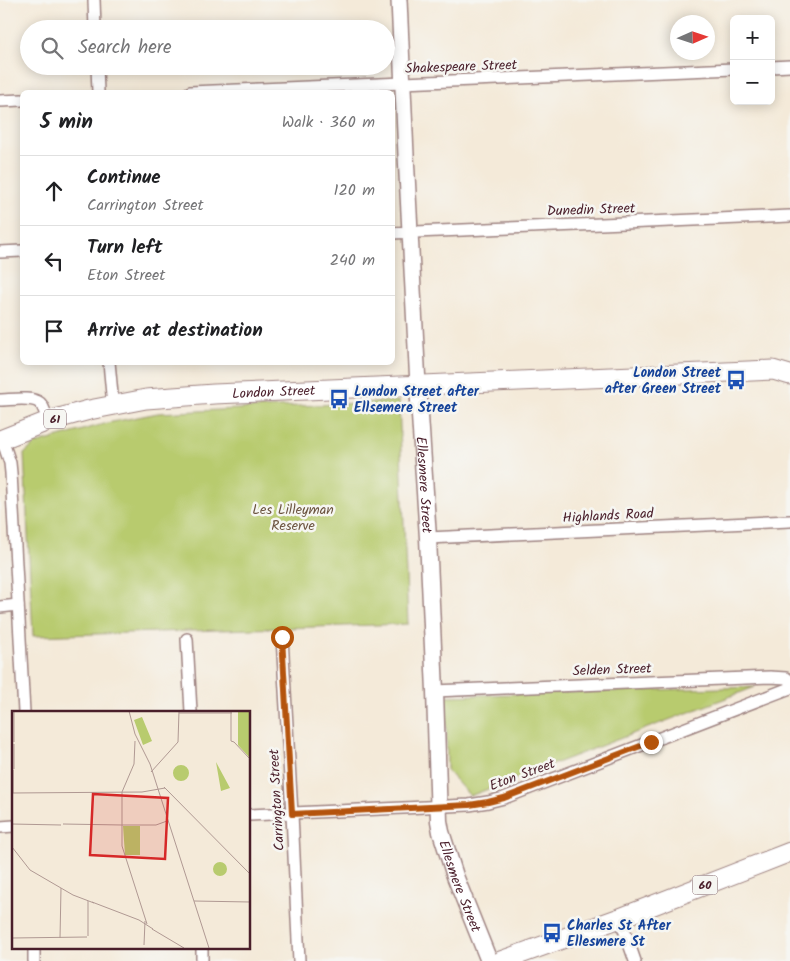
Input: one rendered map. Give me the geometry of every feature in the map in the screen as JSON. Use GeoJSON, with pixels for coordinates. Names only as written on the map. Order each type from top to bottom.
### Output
{"type":"FeatureCollection","features":[{"type":"Feature","properties":{"kind":"main road","name":"London Street"},"geometry":{"type":"LineString","coordinates":[[1,440],[48,421],[89,410],[146,400],[214,394],[784,370]]}},
{"type":"Feature","properties":{"kind":"main road","name":"Ellesmere Street"},"geometry":{"type":"LineString","coordinates":[[418,385],[428,538],[439,821],[455,876],[489,961]]}},
{"type":"Feature","properties":{"kind":"main road","name":"60"},"geometry":{"type":"LineString","coordinates":[[501,961],[620,918],[790,852]]}},
{"type":"Feature","properties":{"kind":"street"},"geometry":{"type":"LineString","coordinates":[[94,0],[95,20]]}},
{"type":"Feature","properties":{"kind":"street","name":"Ellesmere Street"},"geometry":{"type":"LineString","coordinates":[[400,0],[418,385]]}},
{"type":"Feature","properties":{"kind":"street"},"geometry":{"type":"LineString","coordinates":[[775,67],[790,66]]}},
{"type":"Feature","properties":{"kind":"street","name":"Shakespeare Street"},"geometry":{"type":"LineString","coordinates":[[237,90],[730,69]]}},
{"type":"Feature","properties":{"kind":"street"},"geometry":{"type":"LineString","coordinates":[[97,75],[98,90]]}},
{"type":"Feature","properties":{"kind":"street"},"geometry":{"type":"LineString","coordinates":[[0,101],[20,100]]}},
{"type":"Feature","properties":{"kind":"street","name":"Dunedin Street"},"geometry":{"type":"LineString","coordinates":[[395,233],[790,216]]}},
{"type":"Feature","properties":{"kind":"street"},"geometry":{"type":"LineString","coordinates":[[0,252],[20,251]]}},
{"type":"Feature","properties":{"kind":"street"},"geometry":{"type":"LineString","coordinates":[[109,365],[113,405]]}},
{"type":"Feature","properties":{"kind":"street"},"geometry":{"type":"LineString","coordinates":[[0,400],[33,399],[40,403],[48,421]]}},
{"type":"Feature","properties":{"kind":"street"},"geometry":{"type":"LineString","coordinates":[[1,440],[10,463],[11,473],[24,711]]}},
{"type":"Feature","properties":{"kind":"street","name":"Highlands Road"},"geometry":{"type":"LineString","coordinates":[[428,538],[790,521]]}},
{"type":"Feature","properties":{"kind":"street"},"geometry":{"type":"LineString","coordinates":[[0,607],[18,605]]}},
{"type":"Feature","properties":{"kind":"street","name":"Carrington Street"},"geometry":{"type":"LineString","coordinates":[[282,637],[299,961]]}},
{"type":"Feature","properties":{"kind":"street"},"geometry":{"type":"LineString","coordinates":[[188,640],[191,711]]}},
{"type":"Feature","properties":{"kind":"street","name":"Selden Street"},"geometry":{"type":"LineString","coordinates":[[435,691],[770,677],[786,678],[790,681]]}},
{"type":"Feature","properties":{"kind":"street","name":"Eton Street"},"geometry":{"type":"LineString","coordinates":[[250,815],[469,805],[488,802],[504,798],[790,688]]}},
{"type":"Feature","properties":{"kind":"street"},"geometry":{"type":"LineString","coordinates":[[620,918],[635,961]]}},
{"type":"Feature","properties":{"kind":"street"},"geometry":{"type":"LineString","coordinates":[[34,948],[34,961]]}},
{"type":"Feature","properties":{"kind":"street"},"geometry":{"type":"LineString","coordinates":[[202,948],[202,961]]}},
{"type":"Feature","properties":{"kind":"green space","name":"Les Lilleyman Reserve"},"geometry":{"type":"Polygon","coordinates":[[[399,401],[408,624],[33,636],[24,454],[35,444],[107,423],[158,413],[399,401]]]}},
{"type":"Feature","properties":{"kind":"green space"},"geometry":{"type":"Polygon","coordinates":[[[755,687],[470,796],[447,771],[446,696],[755,687]]]}},
{"type":"Feature","properties":{"kind":"place","name":"London Street after Green Street"},"geometry":{"type":"Point","coordinates":[736,380]}},
{"type":"Feature","properties":{"kind":"place","name":"London Street after Ellsemere Street"},"geometry":{"type":"Point","coordinates":[339,399]}},
{"type":"Feature","properties":{"kind":"place","name":"Charles St After Ellesmere St"},"geometry":{"type":"Point","coordinates":[552,933]}},
{"type":"Feature","properties":{"kind":"route"},"geometry":{"type":"LineString","coordinates":[[282,637],[292,814],[469,805],[488,802],[504,798],[651,742]]}}]}
